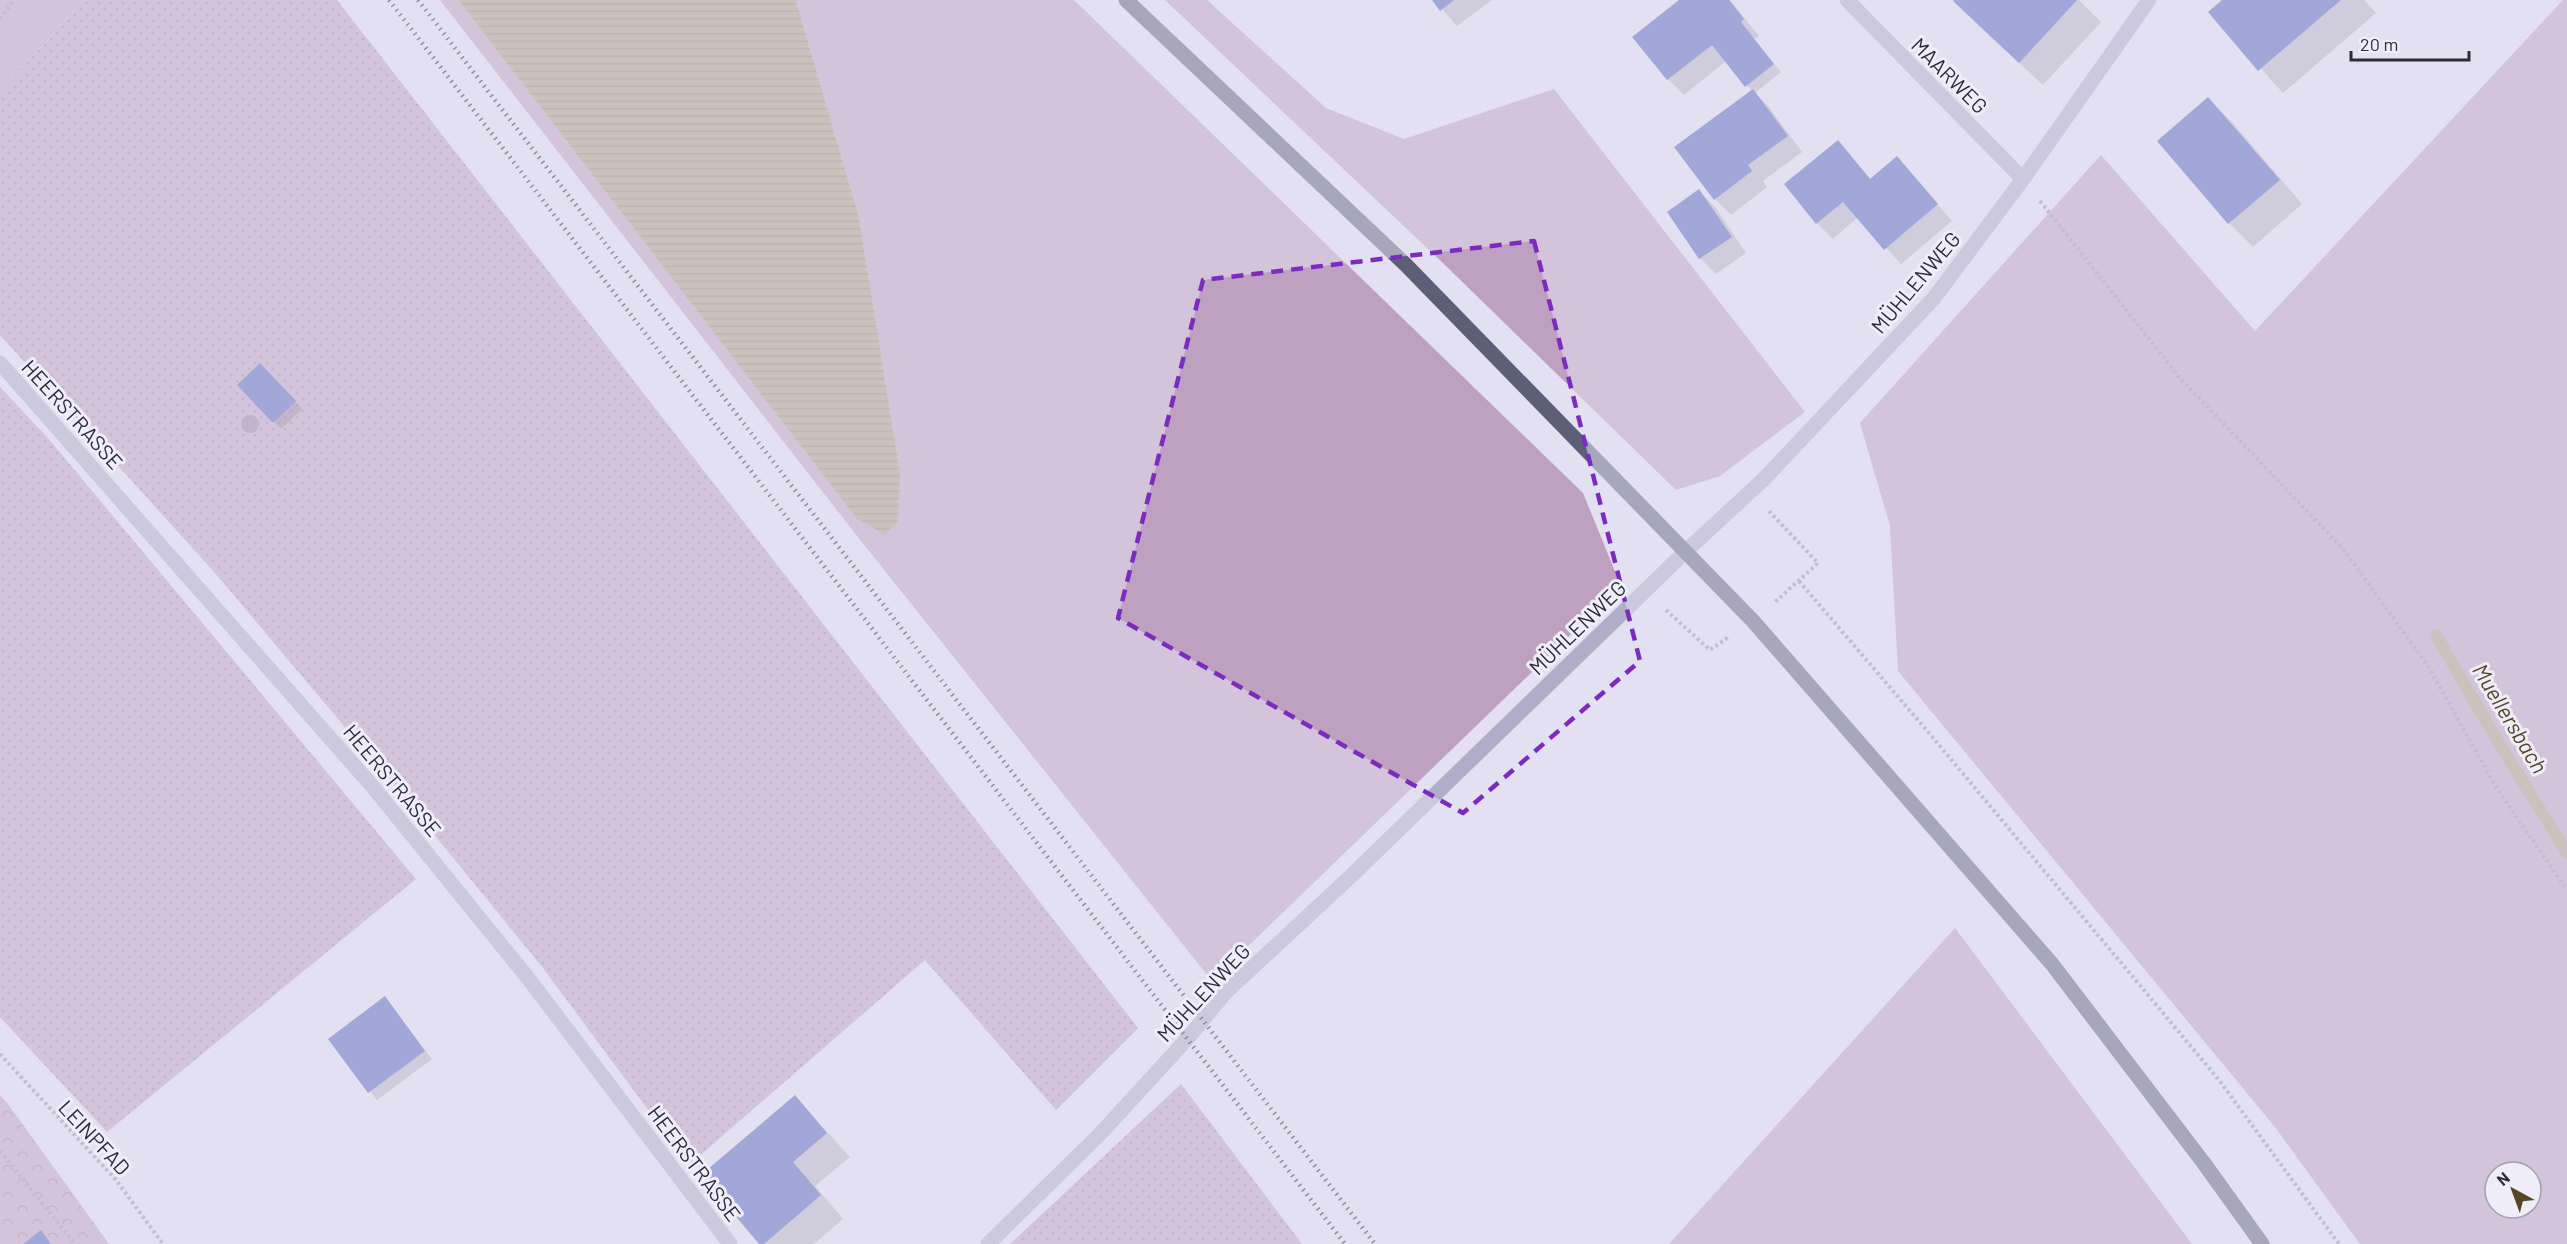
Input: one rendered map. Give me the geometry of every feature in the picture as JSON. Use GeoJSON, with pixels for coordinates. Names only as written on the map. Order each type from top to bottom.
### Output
{"type":"FeatureCollection","features":[{"type":"Feature","properties":{"kind":"main road"},"geometry":{"type":"LineString","coordinates":[[1126,0],[1405,264],[1754,621],[2052,964],[2203,1162],[2262,1244]]}},
{"type":"Feature","properties":{"kind":"street","name":"MAARWEG"},"geometry":{"type":"LineString","coordinates":[[1847,0],[2024,179]]}},
{"type":"Feature","properties":{"kind":"street","name":"MÜHLENWEG"},"geometry":{"type":"LineString","coordinates":[[988,1244],[1100,1134],[1187,1039],[1226,992],[1350,877],[1750,491],[1934,298],[2024,179],[2149,0]]}},
{"type":"Feature","properties":{"kind":"street","name":"HEERSTRASSE"},"geometry":{"type":"LineString","coordinates":[[0,363],[373,787],[528,978],[730,1244]]}},
{"type":"Feature","properties":{"kind":"path"},"geometry":{"type":"LineString","coordinates":[[0,19],[14,0]]}},
{"type":"Feature","properties":{"kind":"path"},"geometry":{"type":"LineString","coordinates":[[2024,179],[2179,377],[2344,550],[2428,666],[2496,787],[2567,890]]}},
{"type":"Feature","properties":{"kind":"path"},"geometry":{"type":"LineString","coordinates":[[1645,590],[1710,650],[1754,621],[1799,581],[1818,563],[1750,491]]}},
{"type":"Feature","properties":{"kind":"path"},"geometry":{"type":"LineString","coordinates":[[1799,581],[2219,1080],[2339,1244]]}},
{"type":"Feature","properties":{"kind":"path","name":"LEINPFAD"},"geometry":{"type":"LineString","coordinates":[[0,1054],[116,1180],[163,1244]]}},
{"type":"Feature","properties":{"kind":"path"},"geometry":{"type":"LineString","coordinates":[[0,1151],[75,1244]]}},
{"type":"Feature","properties":{"kind":"highlighted area"},"geometry":{"type":"Polygon","coordinates":[[[1534,241],[1640,661],[1463,813],[1118,618],[1203,280],[1534,241]]]}},
{"type":"Feature","properties":{"kind":"green space"},"geometry":{"type":"Polygon","coordinates":[[[0,0],[84,0],[0,92],[0,0]]]}},
{"type":"Feature","properties":{"kind":"green space"},"geometry":{"type":"Polygon","coordinates":[[[84,0],[337,0],[1138,1028],[1056,1110],[925,960],[689,1165],[543,968],[382,771],[215,573],[0,335],[0,92],[84,0]]]}},
{"type":"Feature","properties":{"kind":"green space"},"geometry":{"type":"Polygon","coordinates":[[[440,0],[458,0],[856,518],[900,472],[859,217],[796,0],[1074,0],[1583,493],[1621,586],[1212,981],[850,527],[440,0]]]}},
{"type":"Feature","properties":{"kind":"green space"},"geometry":{"type":"Polygon","coordinates":[[[1165,0],[1207,0],[1326,108],[1404,139],[1554,89],[1805,412],[1720,476],[1676,490],[1445,265],[1165,0]]]}},
{"type":"Feature","properties":{"kind":"green space"},"geometry":{"type":"Polygon","coordinates":[[[2563,0],[2567,0],[2567,1244],[2360,1244],[2275,1127],[1898,671],[1890,526],[1860,423],[2101,155],[2255,331],[2563,0]]]}},
{"type":"Feature","properties":{"kind":"green space"},"geometry":{"type":"Polygon","coordinates":[[[0,387],[47,437],[416,879],[107,1132],[0,1017],[0,387]]]}},
{"type":"Feature","properties":{"kind":"green space"},"geometry":{"type":"Polygon","coordinates":[[[1955,928],[2192,1244],[1669,1244],[1955,928]]]}},
{"type":"Feature","properties":{"kind":"green space"},"geometry":{"type":"Polygon","coordinates":[[[1181,1084],[1302,1244],[1010,1244],[1181,1084]]]}},
{"type":"Feature","properties":{"kind":"green space"},"geometry":{"type":"Polygon","coordinates":[[[0,1095],[8,1104],[109,1244],[0,1244],[0,1095]]]}},
{"type":"Feature","properties":{"kind":"shaded area"},"geometry":{"type":"Polygon","coordinates":[[[458,0],[796,0],[859,217],[900,472],[898,520],[885,535],[856,518],[458,0]]]}},
{"type":"Feature","properties":{"kind":"building"},"geometry":{"type":"Polygon","coordinates":[[[1432,0],[1454,0],[1440,11],[1432,0]]]}},
{"type":"Feature","properties":{"kind":"building"},"geometry":{"type":"Polygon","coordinates":[[[1679,0],[1729,0],[1744,19],[1741,22],[1774,64],[1745,87],[1712,45],[1667,80],[1632,37],[1679,0]]]}},
{"type":"Feature","properties":{"kind":"building"},"geometry":{"type":"Polygon","coordinates":[[[1954,0],[2077,0],[2019,63],[1954,0]]]}},
{"type":"Feature","properties":{"kind":"building"},"geometry":{"type":"Polygon","coordinates":[[[2222,0],[2341,0],[2258,71],[2208,12],[2222,0]]]}},
{"type":"Feature","properties":{"kind":"building"},"geometry":{"type":"Polygon","coordinates":[[[1753,89],[1788,136],[1748,165],[1752,171],[1714,200],[1674,147],[1753,89]]]}},
{"type":"Feature","properties":{"kind":"building"},"geometry":{"type":"Polygon","coordinates":[[[2208,97],[2280,180],[2228,224],[2157,141],[2208,97]]]}},
{"type":"Feature","properties":{"kind":"building"},"geometry":{"type":"Polygon","coordinates":[[[1838,140],[1870,179],[1897,156],[1938,204],[1884,250],[1843,202],[1816,224],[1784,184],[1838,140]]]}},
{"type":"Feature","properties":{"kind":"building"},"geometry":{"type":"Polygon","coordinates":[[[1699,189],[1732,237],[1699,259],[1667,212],[1699,189]]]}},
{"type":"Feature","properties":{"kind":"building"},"geometry":{"type":"Polygon","coordinates":[[[260,363],[296,401],[273,423],[237,385],[260,363]]]}},
{"type":"Feature","properties":{"kind":"building"},"geometry":{"type":"Polygon","coordinates":[[[385,996],[425,1051],[368,1093],[328,1039],[385,996]]]}},
{"type":"Feature","properties":{"kind":"building"},"geometry":{"type":"Polygon","coordinates":[[[795,1095],[827,1133],[793,1162],[821,1195],[764,1244],[759,1244],[701,1175],[795,1095]]]}},
{"type":"Feature","properties":{"kind":"building"},"geometry":{"type":"Polygon","coordinates":[[[41,1230],[51,1244],[23,1244],[41,1230]]]}},
{"type":"Feature","properties":{"kind":"waterway","name":"Muellersbach"},"geometry":{"type":"LineString","coordinates":[[2436,635],[2567,853]]}},
{"type":"Feature","properties":{"kind":"railway"},"geometry":{"type":"LineString","coordinates":[[389,0],[1345,1244]]}},
{"type":"Feature","properties":{"kind":"railway"},"geometry":{"type":"LineString","coordinates":[[418,0],[1375,1244]]}}]}
